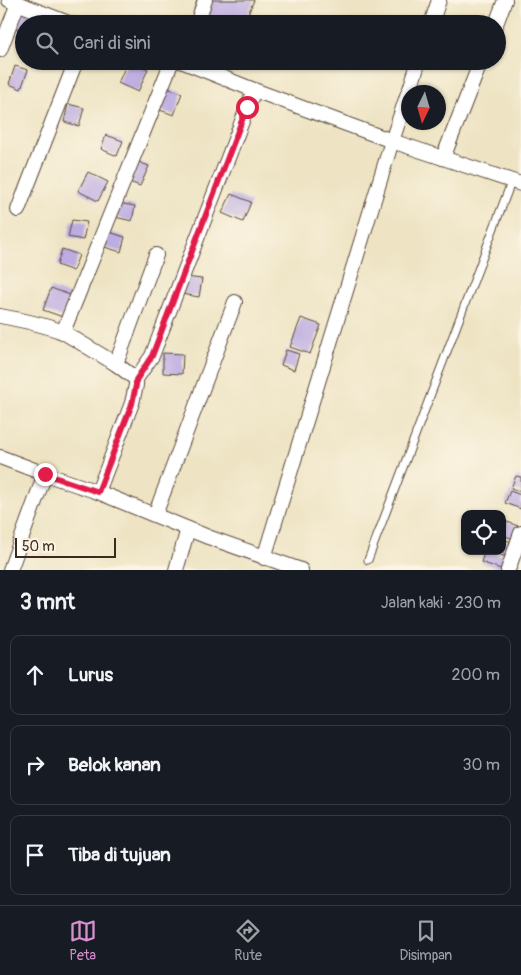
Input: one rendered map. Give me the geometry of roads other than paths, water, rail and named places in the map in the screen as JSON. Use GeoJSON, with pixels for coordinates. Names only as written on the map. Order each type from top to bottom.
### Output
{"type":"FeatureCollection","features":[{"type":"Feature","properties":{"kind":"street"},"geometry":{"type":"LineString","coordinates":[[200,15],[205,0]]}},
{"type":"Feature","properties":{"kind":"street"},"geometry":{"type":"LineString","coordinates":[[434,15],[439,0]]}},
{"type":"Feature","properties":{"kind":"street"},"geometry":{"type":"LineString","coordinates":[[499,15],[505,0]]}},
{"type":"Feature","properties":{"kind":"street"},"geometry":{"type":"LineString","coordinates":[[0,50],[13,2],[47,15]]}},
{"type":"Feature","properties":{"kind":"street"},"geometry":{"type":"LineString","coordinates":[[18,210],[72,70]]}},
{"type":"Feature","properties":{"kind":"street"},"geometry":{"type":"LineString","coordinates":[[63,332],[177,70]]}},
{"type":"Feature","properties":{"kind":"street"},"geometry":{"type":"LineString","coordinates":[[201,70],[392,141],[516,182]]}},
{"type":"Feature","properties":{"kind":"street"},"geometry":{"type":"LineString","coordinates":[[411,85],[416,70]]}},
{"type":"Feature","properties":{"kind":"street"},"geometry":{"type":"LineString","coordinates":[[443,158],[477,70]]}},
{"type":"Feature","properties":{"kind":"street"},"geometry":{"type":"LineString","coordinates":[[98,492],[132,404],[136,380],[152,356],[254,90]]}},
{"type":"Feature","properties":{"kind":"street"},"geometry":{"type":"LineString","coordinates":[[264,558],[401,114]]}},
{"type":"Feature","properties":{"kind":"street"},"geometry":{"type":"LineString","coordinates":[[116,364],[156,255]]}},
{"type":"Feature","properties":{"kind":"street"},"geometry":{"type":"LineString","coordinates":[[155,515],[235,302]]}},
{"type":"Feature","properties":{"kind":"street"},"geometry":{"type":"LineString","coordinates":[[0,316],[23,320],[63,332],[116,364],[136,380]]}},
{"type":"Feature","properties":{"kind":"street"},"geometry":{"type":"LineString","coordinates":[[0,457],[98,492],[264,558],[301,570]]}},
{"type":"Feature","properties":{"kind":"street"},"geometry":{"type":"LineString","coordinates":[[10,570],[45,474]]}},
{"type":"Feature","properties":{"kind":"street"},"geometry":{"type":"LineString","coordinates":[[176,570],[188,529]]}},
{"type":"Feature","properties":{"kind":"street"},"geometry":{"type":"LineString","coordinates":[[508,570],[521,533]]}},
{"type":"Feature","properties":{"kind":"lane"},"geometry":{"type":"LineString","coordinates":[[368,560],[516,182]]}}]}
